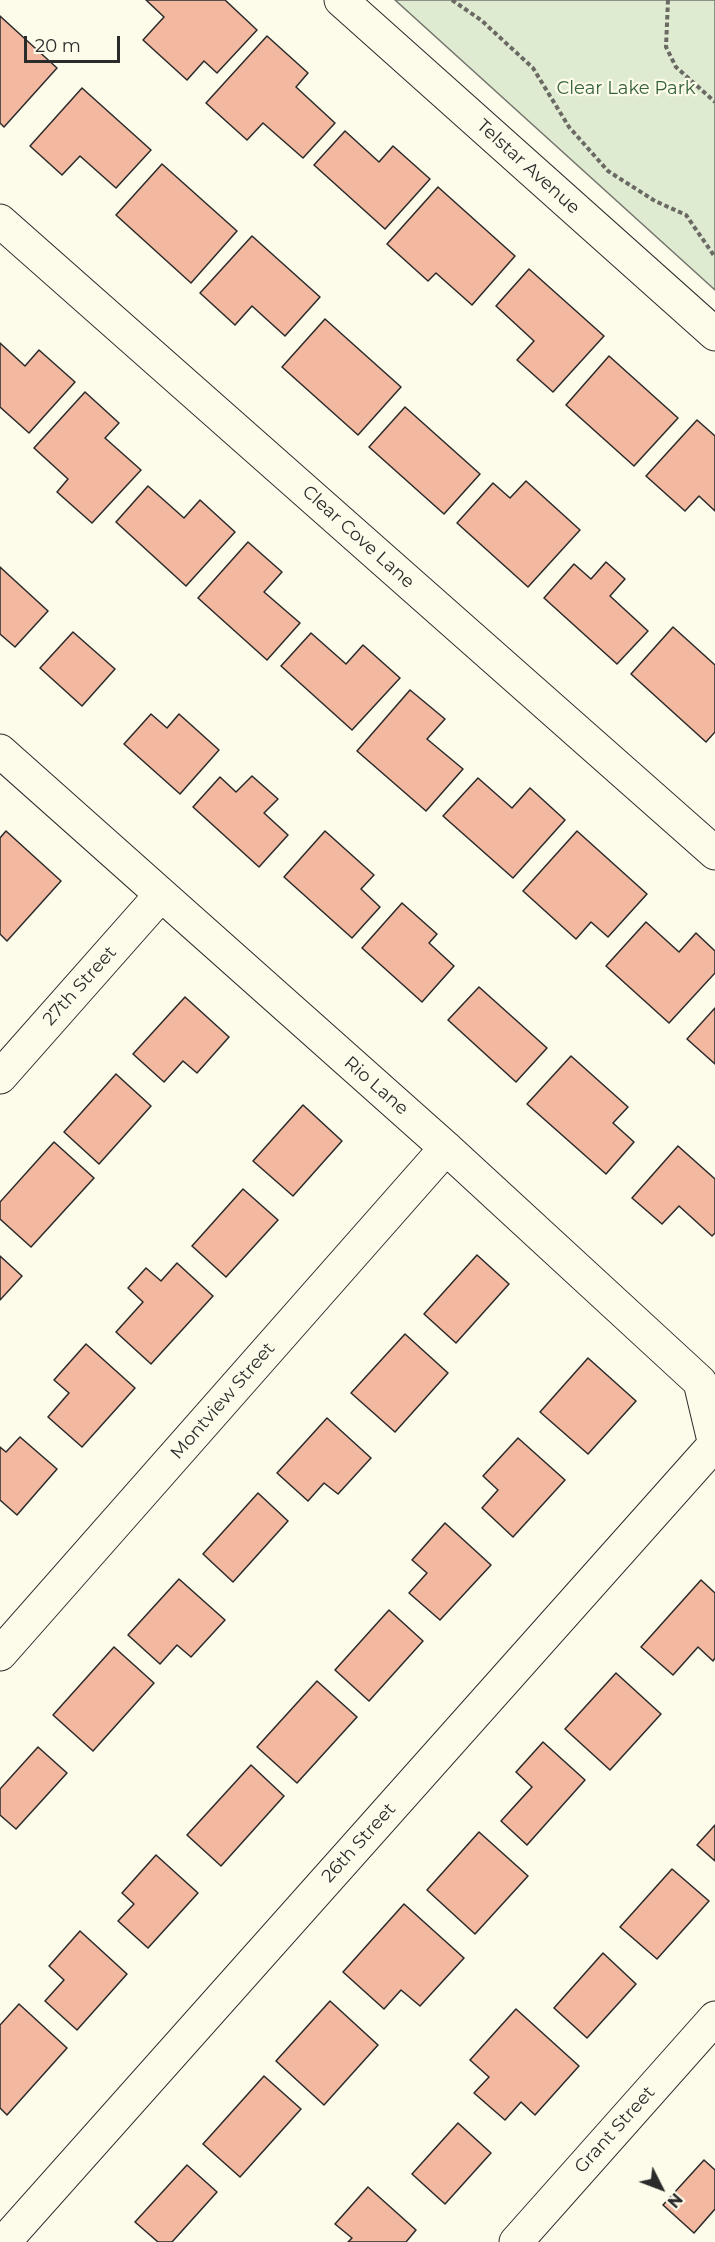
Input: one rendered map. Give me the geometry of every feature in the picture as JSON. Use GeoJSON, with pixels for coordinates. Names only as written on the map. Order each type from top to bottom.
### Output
{"type":"FeatureCollection","features":[{"type":"Feature","properties":{"kind":"street","name":"Telstar Avenue"},"geometry":{"type":"LineString","coordinates":[[341,0],[715,334]]}},
{"type":"Feature","properties":{"kind":"street","name":"Clear Cove Lane"},"geometry":{"type":"LineString","coordinates":[[0,221],[715,853]]}},
{"type":"Feature","properties":{"kind":"street","name":"Rio Lane"},"geometry":{"type":"LineString","coordinates":[[0,752],[446,1148],[700,1382],[715,1444]]}},
{"type":"Feature","properties":{"kind":"street","name":"27th Street"},"geometry":{"type":"LineString","coordinates":[[0,1077],[160,896]]}},
{"type":"Feature","properties":{"kind":"street","name":"Montview Street"},"geometry":{"type":"LineString","coordinates":[[0,1654],[446,1148]]}},
{"type":"Feature","properties":{"kind":"street","name":"26th Street"},"geometry":{"type":"LineString","coordinates":[[4,2242],[715,1444]]}},
{"type":"Feature","properties":{"kind":"street","name":"Grant Street"},"geometry":{"type":"LineString","coordinates":[[516,2242],[715,2018]]}},
{"type":"Feature","properties":{"kind":"path"},"geometry":{"type":"LineString","coordinates":[[452,0],[481,20],[533,68],[569,127],[608,171],[655,201],[686,215],[715,257]]}},
{"type":"Feature","properties":{"kind":"path"},"geometry":{"type":"LineString","coordinates":[[668,0],[666,47],[676,67],[715,102]]}},
{"type":"Feature","properties":{"kind":"green space","name":"Clear Lake Park"},"geometry":{"type":"Polygon","coordinates":[[[395,0],[715,0],[715,290],[395,0]]]}},
{"type":"Feature","properties":{"kind":"building"},"geometry":{"type":"Polygon","coordinates":[[[146,0],[225,0],[257,30],[217,73],[204,61],[187,80],[143,40],[164,17],[146,0]]]}},
{"type":"Feature","properties":{"kind":"building"},"geometry":{"type":"Polygon","coordinates":[[[0,16],[57,68],[4,127],[0,123],[0,16]]]}},
{"type":"Feature","properties":{"kind":"building"},"geometry":{"type":"Polygon","coordinates":[[[267,36],[308,73],[296,87],[335,123],[303,158],[263,123],[247,140],[206,103],[267,36]]]}},
{"type":"Feature","properties":{"kind":"building"},"geometry":{"type":"Polygon","coordinates":[[[82,88],[151,150],[116,188],[80,156],[62,175],[30,146],[82,88]]]}},
{"type":"Feature","properties":{"kind":"building"},"geometry":{"type":"Polygon","coordinates":[[[345,131],[379,162],[393,146],[430,179],[385,229],[314,165],[345,131]]]}},
{"type":"Feature","properties":{"kind":"building"},"geometry":{"type":"Polygon","coordinates":[[[162,164],[237,231],[191,283],[116,215],[162,164]]]}},
{"type":"Feature","properties":{"kind":"building"},"geometry":{"type":"Polygon","coordinates":[[[438,187],[515,256],[472,305],[436,273],[428,281],[387,244],[438,187]]]}},
{"type":"Feature","properties":{"kind":"building"},"geometry":{"type":"Polygon","coordinates":[[[252,236],[320,297],[285,336],[252,306],[235,325],[200,293],[252,236]]]}},
{"type":"Feature","properties":{"kind":"building"},"geometry":{"type":"Polygon","coordinates":[[[529,269],[604,336],[553,392],[517,360],[534,341],[496,306],[529,269]]]}},
{"type":"Feature","properties":{"kind":"building"},"geometry":{"type":"Polygon","coordinates":[[[325,319],[401,387],[358,435],[282,367],[325,319]]]}},
{"type":"Feature","properties":{"kind":"building"},"geometry":{"type":"Polygon","coordinates":[[[0,343],[25,366],[39,350],[75,382],[29,433],[0,407],[0,343]]]}},
{"type":"Feature","properties":{"kind":"building"},"geometry":{"type":"Polygon","coordinates":[[[609,356],[678,418],[634,466],[566,405],[609,356]]]}},
{"type":"Feature","properties":{"kind":"building"},"geometry":{"type":"Polygon","coordinates":[[[85,392],[119,423],[105,438],[141,470],[92,523],[57,492],[68,479],[34,448],[85,392]]]}},
{"type":"Feature","properties":{"kind":"building"},"geometry":{"type":"Polygon","coordinates":[[[405,407],[480,474],[444,514],[369,447],[405,407]]]}},
{"type":"Feature","properties":{"kind":"building"},"geometry":{"type":"Polygon","coordinates":[[[697,420],[715,436],[715,511],[699,496],[685,511],[646,476],[697,420]]]}},
{"type":"Feature","properties":{"kind":"building"},"geometry":{"type":"Polygon","coordinates":[[[526,481],[580,530],[528,587],[457,523],[493,483],[510,498],[526,481]]]}},
{"type":"Feature","properties":{"kind":"building"},"geometry":{"type":"Polygon","coordinates":[[[148,486],[184,518],[200,500],[235,532],[186,586],[116,522],[148,486]]]}},
{"type":"Feature","properties":{"kind":"building"},"geometry":{"type":"Polygon","coordinates":[[[248,542],[282,572],[264,592],[300,623],[267,660],[198,598],[248,542]]]}},
{"type":"Feature","properties":{"kind":"building"},"geometry":{"type":"Polygon","coordinates":[[[606,562],[625,579],[610,596],[648,631],[617,664],[544,598],[574,564],[591,579],[606,562]]]}},
{"type":"Feature","properties":{"kind":"building"},"geometry":{"type":"Polygon","coordinates":[[[0,567],[48,611],[15,647],[0,634],[0,567]]]}},
{"type":"Feature","properties":{"kind":"building"},"geometry":{"type":"Polygon","coordinates":[[[673,627],[715,665],[715,732],[706,742],[631,674],[673,627]]]}},
{"type":"Feature","properties":{"kind":"building"},"geometry":{"type":"Polygon","coordinates":[[[73,632],[115,669],[82,706],[40,668],[73,632]]]}},
{"type":"Feature","properties":{"kind":"building"},"geometry":{"type":"Polygon","coordinates":[[[311,633],[346,664],[363,645],[400,678],[352,730],[281,666],[311,633]]]}},
{"type":"Feature","properties":{"kind":"building"},"geometry":{"type":"Polygon","coordinates":[[[410,690],[445,719],[427,739],[463,769],[426,811],[357,751],[410,690]]]}},
{"type":"Feature","properties":{"kind":"building"},"geometry":{"type":"Polygon","coordinates":[[[151,714],[167,728],[179,714],[219,750],[180,794],[124,744],[151,714]]]}},
{"type":"Feature","properties":{"kind":"building"},"geometry":{"type":"Polygon","coordinates":[[[252,776],[278,799],[264,813],[288,835],[259,867],[193,807],[220,777],[236,792],[252,776]]]}},
{"type":"Feature","properties":{"kind":"building"},"geometry":{"type":"Polygon","coordinates":[[[478,778],[512,808],[530,788],[565,820],[513,878],[443,816],[478,778]]]}},
{"type":"Feature","properties":{"kind":"building"},"geometry":{"type":"Polygon","coordinates":[[[6,831],[61,881],[7,941],[0,934],[0,838],[6,831]]]}},
{"type":"Feature","properties":{"kind":"building"},"geometry":{"type":"Polygon","coordinates":[[[325,831],[374,875],[361,889],[380,907],[352,938],[284,877],[325,831]]]}},
{"type":"Feature","properties":{"kind":"building"},"geometry":{"type":"Polygon","coordinates":[[[577,831],[647,894],[608,937],[591,922],[576,939],[523,891],[577,831]]]}},
{"type":"Feature","properties":{"kind":"building"},"geometry":{"type":"Polygon","coordinates":[[[402,903],[437,934],[429,943],[454,966],[422,1002],[362,948],[402,903]]]}},
{"type":"Feature","properties":{"kind":"building"},"geometry":{"type":"Polygon","coordinates":[[[646,922],[679,952],[696,933],[715,951],[715,973],[669,1023],[606,966],[646,922]]]}},
{"type":"Feature","properties":{"kind":"building"},"geometry":{"type":"Polygon","coordinates":[[[479,987],[547,1048],[516,1082],[448,1020],[479,987]]]}},
{"type":"Feature","properties":{"kind":"building"},"geometry":{"type":"Polygon","coordinates":[[[185,997],[229,1037],[197,1073],[183,1061],[164,1082],[133,1054],[185,997]]]}},
{"type":"Feature","properties":{"kind":"building"},"geometry":{"type":"Polygon","coordinates":[[[715,1008],[715,1064],[687,1039],[715,1008]]]}},
{"type":"Feature","properties":{"kind":"building"},"geometry":{"type":"Polygon","coordinates":[[[571,1056],[628,1107],[613,1123],[634,1142],[606,1174],[527,1104],[571,1056]]]}},
{"type":"Feature","properties":{"kind":"building"},"geometry":{"type":"Polygon","coordinates":[[[116,1074],[151,1106],[99,1164],[64,1132],[116,1074]]]}},
{"type":"Feature","properties":{"kind":"building"},"geometry":{"type":"Polygon","coordinates":[[[303,1105],[342,1141],[293,1196],[253,1161],[303,1105]]]}},
{"type":"Feature","properties":{"kind":"building"},"geometry":{"type":"Polygon","coordinates":[[[54,1142],[94,1178],[31,1247],[0,1219],[0,1202],[54,1142]]]}},
{"type":"Feature","properties":{"kind":"building"},"geometry":{"type":"Polygon","coordinates":[[[678,1146],[715,1179],[715,1233],[712,1236],[679,1206],[662,1224],[632,1198],[678,1146]]]}},
{"type":"Feature","properties":{"kind":"building"},"geometry":{"type":"Polygon","coordinates":[[[243,1189],[278,1220],[226,1277],[192,1246],[243,1189]]]}},
{"type":"Feature","properties":{"kind":"building"},"geometry":{"type":"Polygon","coordinates":[[[477,1255],[509,1284],[456,1343],[424,1314],[477,1255]]]}},
{"type":"Feature","properties":{"kind":"building"},"geometry":{"type":"Polygon","coordinates":[[[0,1256],[22,1276],[0,1300],[0,1256]]]}},
{"type":"Feature","properties":{"kind":"building"},"geometry":{"type":"Polygon","coordinates":[[[177,1263],[213,1296],[151,1364],[116,1332],[143,1302],[128,1288],[146,1268],[161,1281],[177,1263]]]}},
{"type":"Feature","properties":{"kind":"building"},"geometry":{"type":"Polygon","coordinates":[[[405,1334],[448,1373],[395,1432],[351,1393],[405,1334]]]}},
{"type":"Feature","properties":{"kind":"building"},"geometry":{"type":"Polygon","coordinates":[[[86,1344],[135,1388],[82,1447],[48,1417],[69,1393],[54,1380],[86,1344]]]}},
{"type":"Feature","properties":{"kind":"building"},"geometry":{"type":"Polygon","coordinates":[[[588,1358],[636,1401],[588,1454],[540,1412],[588,1358]]]}},
{"type":"Feature","properties":{"kind":"building"},"geometry":{"type":"Polygon","coordinates":[[[327,1418],[371,1458],[338,1494],[324,1483],[308,1501],[277,1473],[327,1418]]]}},
{"type":"Feature","properties":{"kind":"building"},"geometry":{"type":"Polygon","coordinates":[[[20,1437],[57,1469],[17,1515],[0,1500],[0,1447],[6,1452],[20,1437]]]}},
{"type":"Feature","properties":{"kind":"building"},"geometry":{"type":"Polygon","coordinates":[[[518,1438],[565,1480],[513,1537],[482,1508],[498,1490],[483,1476],[518,1438]]]}},
{"type":"Feature","properties":{"kind":"building"},"geometry":{"type":"Polygon","coordinates":[[[258,1493],[288,1521],[233,1582],[203,1554],[258,1493]]]}},
{"type":"Feature","properties":{"kind":"building"},"geometry":{"type":"Polygon","coordinates":[[[445,1523],[491,1565],[440,1620],[409,1593],[427,1573],[412,1560],[445,1523]]]}},
{"type":"Feature","properties":{"kind":"building"},"geometry":{"type":"Polygon","coordinates":[[[179,1579],[225,1620],[191,1657],[177,1645],[160,1664],[128,1635],[179,1579]]]}},
{"type":"Feature","properties":{"kind":"building"},"geometry":{"type":"Polygon","coordinates":[[[701,1580],[715,1593],[715,1658],[713,1661],[698,1647],[673,1675],[641,1647],[701,1580]]]}},
{"type":"Feature","properties":{"kind":"building"},"geometry":{"type":"Polygon","coordinates":[[[389,1610],[423,1641],[369,1701],[335,1670],[389,1610]]]}},
{"type":"Feature","properties":{"kind":"building"},"geometry":{"type":"Polygon","coordinates":[[[114,1647],[154,1683],[93,1751],[53,1715],[114,1647]]]}},
{"type":"Feature","properties":{"kind":"building"},"geometry":{"type":"Polygon","coordinates":[[[616,1673],[661,1714],[610,1770],[565,1729],[616,1673]]]}},
{"type":"Feature","properties":{"kind":"building"},"geometry":{"type":"Polygon","coordinates":[[[317,1681],[357,1717],[297,1783],[257,1747],[317,1681]]]}},
{"type":"Feature","properties":{"kind":"building"},"geometry":{"type":"Polygon","coordinates":[[[543,1742],[585,1780],[527,1845],[501,1821],[532,1787],[516,1772],[543,1742]]]}},
{"type":"Feature","properties":{"kind":"building"},"geometry":{"type":"Polygon","coordinates":[[[38,1747],[67,1773],[16,1829],[0,1815],[0,1789],[38,1747]]]}},
{"type":"Feature","properties":{"kind":"building"},"geometry":{"type":"Polygon","coordinates":[[[251,1765],[284,1796],[221,1866],[187,1835],[251,1765]]]}},
{"type":"Feature","properties":{"kind":"building"},"geometry":{"type":"Polygon","coordinates":[[[715,1825],[715,1861],[697,1845],[715,1825]]]}},
{"type":"Feature","properties":{"kind":"building"},"geometry":{"type":"Polygon","coordinates":[[[479,1832],[528,1876],[475,1934],[427,1890],[479,1832]]]}},
{"type":"Feature","properties":{"kind":"building"},"geometry":{"type":"Polygon","coordinates":[[[156,1855],[198,1893],[148,1948],[118,1921],[134,1904],[122,1893],[156,1855]]]}},
{"type":"Feature","properties":{"kind":"building"},"geometry":{"type":"Polygon","coordinates":[[[672,1869],[709,1901],[657,1959],[620,1927],[672,1869]]]}},
{"type":"Feature","properties":{"kind":"building"},"geometry":{"type":"Polygon","coordinates":[[[404,1904],[464,1958],[420,2006],[401,1990],[384,2009],[343,1972],[404,1904]]]}},
{"type":"Feature","properties":{"kind":"building"},"geometry":{"type":"Polygon","coordinates":[[[80,1931],[127,1974],[77,2030],[45,2001],[64,1980],[49,1966],[80,1931]]]}},
{"type":"Feature","properties":{"kind":"building"},"geometry":{"type":"Polygon","coordinates":[[[603,1953],[636,1984],[587,2038],[554,2008],[603,1953]]]}},
{"type":"Feature","properties":{"kind":"building"},"geometry":{"type":"Polygon","coordinates":[[[330,2001],[378,2045],[324,2105],[276,2061],[330,2001]]]}},
{"type":"Feature","properties":{"kind":"building"},"geometry":{"type":"Polygon","coordinates":[[[19,2004],[67,2048],[7,2115],[0,2108],[0,2025],[19,2004]]]}},
{"type":"Feature","properties":{"kind":"building"},"geometry":{"type":"Polygon","coordinates":[[[516,2009],[579,2066],[535,2115],[521,2102],[505,2120],[474,2093],[489,2077],[470,2060],[516,2009]]]}},
{"type":"Feature","properties":{"kind":"building"},"geometry":{"type":"Polygon","coordinates":[[[264,2076],[301,2109],[240,2177],[203,2144],[264,2076]]]}},
{"type":"Feature","properties":{"kind":"building"},"geometry":{"type":"Polygon","coordinates":[[[458,2123],[491,2153],[445,2204],[412,2174],[458,2123]]]}},
{"type":"Feature","properties":{"kind":"building"},"geometry":{"type":"Polygon","coordinates":[[[704,2160],[715,2170],[715,2209],[694,2233],[663,2205],[704,2160]]]}},
{"type":"Feature","properties":{"kind":"building"},"geometry":{"type":"Polygon","coordinates":[[[187,2165],[217,2192],[172,2242],[158,2242],[135,2222],[187,2165]]]}},
{"type":"Feature","properties":{"kind":"building"},"geometry":{"type":"Polygon","coordinates":[[[368,2187],[416,2230],[406,2242],[348,2242],[352,2238],[335,2224],[368,2187]]]}}]}
